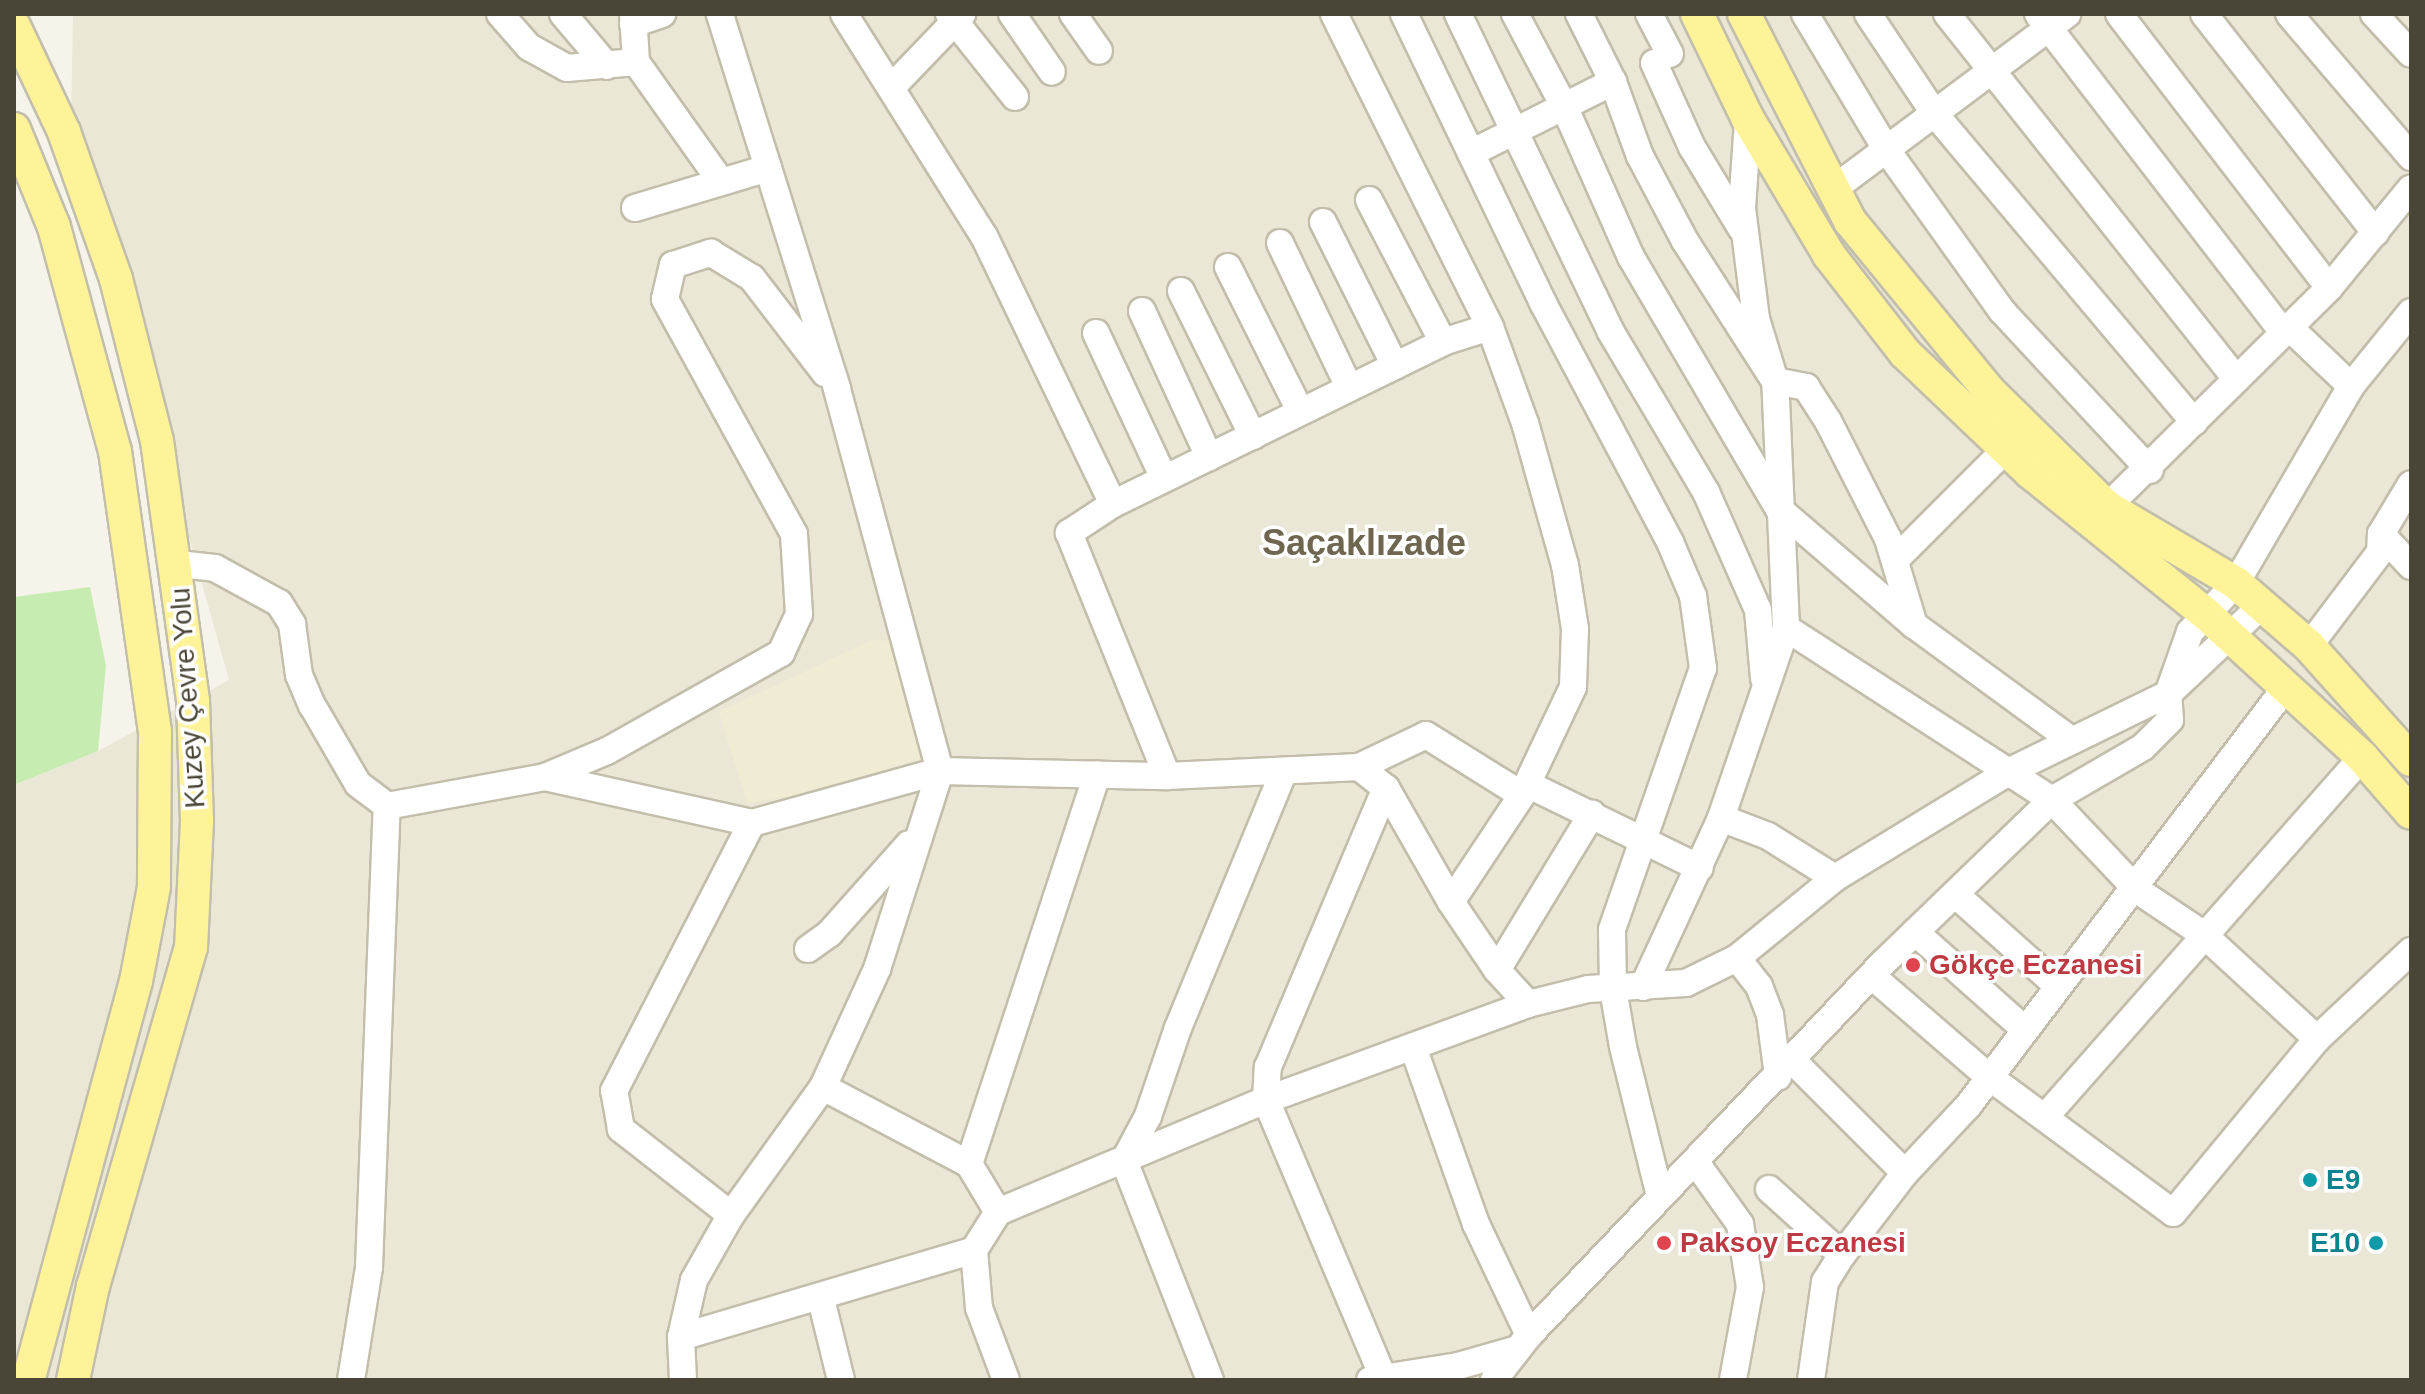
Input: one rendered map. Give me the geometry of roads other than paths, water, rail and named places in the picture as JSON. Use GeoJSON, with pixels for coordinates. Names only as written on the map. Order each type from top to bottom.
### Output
{"type":"FeatureCollection","features":[{"type":"Feature","properties":{"kind":"main road"},"geometry":{"type":"LineString","coordinates":[[1697,14],[1748,119],[1829,255],[1905,353],[2006,449],[2206,614],[2362,757],[2411,813]]}},
{"type":"Feature","properties":{"kind":"main road"},"geometry":{"type":"LineString","coordinates":[[1744,14],[1850,221],[1990,392],[2107,507],[2236,583],[2309,646],[2411,760]]}},
{"type":"Feature","properties":{"kind":"main road","name":"Kuzey Çevre Yolu"},"geometry":{"type":"LineString","coordinates":[[14,26],[64,132],[116,279],[157,441],[178,564],[193,701],[197,821],[191,947],[93,1286],[73,1380]]}},
{"type":"Feature","properties":{"kind":"main road","name":"Kuzey Çevre Yolu"},"geometry":{"type":"LineString","coordinates":[[14,129],[63,257],[115,451],[155,731],[154,887],[136,981],[23,1377]]}},
{"type":"Feature","properties":{"kind":"street"},"geometry":{"type":"LineString","coordinates":[[500,14],[529,47],[567,68],[636,62]]}},
{"type":"Feature","properties":{"kind":"street"},"geometry":{"type":"LineString","coordinates":[[563,14],[607,66]]}},
{"type":"Feature","properties":{"kind":"street"},"geometry":{"type":"LineString","coordinates":[[662,14],[633,19],[636,62],[719,179]]}},
{"type":"Feature","properties":{"kind":"street"},"geometry":{"type":"LineString","coordinates":[[683,1380],[681,1337],[694,1280],[731,1215],[823,1087],[877,969],[916,835],[940,771],[837,388],[720,14]]}},
{"type":"Feature","properties":{"kind":"street"},"geometry":{"type":"LineString","coordinates":[[844,14],[984,236],[1113,504]]}},
{"type":"Feature","properties":{"kind":"street"},"geometry":{"type":"LineString","coordinates":[[1012,14],[1052,72]]}},
{"type":"Feature","properties":{"kind":"street"},"geometry":{"type":"LineString","coordinates":[[1073,14],[1099,51]]}},
{"type":"Feature","properties":{"kind":"street"},"geometry":{"type":"LineString","coordinates":[[1334,14],[1490,327],[1525,423],[1565,565],[1575,629],[1573,687],[1524,790],[1451,902]]}},
{"type":"Feature","properties":{"kind":"street"},"geometry":{"type":"LineString","coordinates":[[1404,14],[1693,596],[1703,668],[1612,930],[1613,989],[1660,1197]]}},
{"type":"Feature","properties":{"kind":"street"},"geometry":{"type":"LineString","coordinates":[[1458,14],[1516,129],[1611,332],[1706,492],[1758,610],[1765,691]]}},
{"type":"Feature","properties":{"kind":"street"},"geometry":{"type":"LineString","coordinates":[[1515,14],[1564,106],[1631,257],[1779,509],[1914,625],[2071,740]]}},
{"type":"Feature","properties":{"kind":"street"},"geometry":{"type":"LineString","coordinates":[[1579,14],[1613,82],[1640,156],[1685,241],[1775,381],[1806,387],[1896,559],[1914,625]]}},
{"type":"Feature","properties":{"kind":"street"},"geometry":{"type":"LineString","coordinates":[[1649,14],[1692,147],[1738,218],[1747,242]]}},
{"type":"Feature","properties":{"kind":"street"},"geometry":{"type":"LineString","coordinates":[[1805,14],[1886,149],[2002,311],[2150,470]]}},
{"type":"Feature","properties":{"kind":"street"},"geometry":{"type":"LineString","coordinates":[[1868,14],[1934,113],[2194,422]]}},
{"type":"Feature","properties":{"kind":"street"},"geometry":{"type":"LineString","coordinates":[[1947,14],[1989,72],[2236,379]]}},
{"type":"Feature","properties":{"kind":"street"},"geometry":{"type":"LineString","coordinates":[[2119,14],[2329,288]]}},
{"type":"Feature","properties":{"kind":"street"},"geometry":{"type":"LineString","coordinates":[[2204,14],[2376,233]]}},
{"type":"Feature","properties":{"kind":"street"},"geometry":{"type":"LineString","coordinates":[[2289,14],[2411,157]]}},
{"type":"Feature","properties":{"kind":"street"},"geometry":{"type":"LineString","coordinates":[[2374,14],[2411,54]]}},
{"type":"Feature","properties":{"kind":"street"},"geometry":{"type":"LineString","coordinates":[[891,88],[955,16],[1015,97]]}},
{"type":"Feature","properties":{"kind":"street"},"geometry":{"type":"LineString","coordinates":[[1832,190],[1989,72],[2051,19],[2287,330],[2351,386]]}},
{"type":"Feature","properties":{"kind":"street"},"geometry":{"type":"LineString","coordinates":[[1471,153],[1613,82]]}},
{"type":"Feature","properties":{"kind":"street"},"geometry":{"type":"LineString","coordinates":[[1643,987],[1721,818],[1786,628],[1775,381],[1756,319],[1742,208],[1748,119]]}},
{"type":"Feature","properties":{"kind":"street"},"geometry":{"type":"LineString","coordinates":[[635,208],[719,179],[768,168]]}},
{"type":"Feature","properties":{"kind":"street"},"geometry":{"type":"LineString","coordinates":[[2107,507],[2150,470],[2236,379],[2329,288],[2411,188]]}},
{"type":"Feature","properties":{"kind":"street"},"geometry":{"type":"LineString","coordinates":[[1369,200],[1443,342]]}},
{"type":"Feature","properties":{"kind":"street"},"geometry":{"type":"LineString","coordinates":[[1323,222],[1395,366]]}},
{"type":"Feature","properties":{"kind":"street"},"geometry":{"type":"LineString","coordinates":[[1280,243],[1349,387]]}},
{"type":"Feature","properties":{"kind":"street"},"geometry":{"type":"LineString","coordinates":[[178,564],[215,568],[279,603],[292,624],[299,675],[312,705],[358,784],[387,806],[545,777],[607,751],[781,653],[799,614],[794,534],[665,299],[673,265],[711,253],[752,278],[837,388]]}},
{"type":"Feature","properties":{"kind":"street"},"geometry":{"type":"LineString","coordinates":[[1228,267],[1300,411]]}},
{"type":"Feature","properties":{"kind":"street"},"geometry":{"type":"LineString","coordinates":[[1181,291],[1253,436]]}},
{"type":"Feature","properties":{"kind":"street"},"geometry":{"type":"LineString","coordinates":[[1142,311],[1209,457]]}},
{"type":"Feature","properties":{"kind":"street"},"geometry":{"type":"LineString","coordinates":[[1494,1380],[1524,1342],[1660,1197],[1697,1164],[1915,932],[2052,800],[2143,747],[2170,720],[2168,694],[2190,632],[2236,583],[2351,386],[2411,312]]}},
{"type":"Feature","properties":{"kind":"street"},"geometry":{"type":"LineString","coordinates":[[1167,776],[1069,533],[1113,504],[1349,387],[1443,342],[1490,327]]}},
{"type":"Feature","properties":{"kind":"street"},"geometry":{"type":"LineString","coordinates":[[1096,333],[1164,478]]}},
{"type":"Feature","properties":{"kind":"street"},"geometry":{"type":"LineString","coordinates":[[1896,559],[2006,449]]}},
{"type":"Feature","properties":{"kind":"street"},"geometry":{"type":"LineString","coordinates":[[2309,646],[2380,552],[2381,534],[2411,484]]}},
{"type":"Feature","properties":{"kind":"street"},"geometry":{"type":"LineString","coordinates":[[2381,534],[2411,566]]}},
{"type":"Feature","properties":{"kind":"street"},"geometry":{"type":"LineString","coordinates":[[1006,1380],[979,1308],[974,1250],[998,1212],[1266,1100],[1528,1004],[1613,989],[1686,983],[1737,958],[1835,878],[2010,771],[2168,694],[2232,638],[2262,605]]}},
{"type":"Feature","properties":{"kind":"street"},"geometry":{"type":"LineString","coordinates":[[1786,628],[2052,800],[2137,890],[2203,934],[2317,1039]]}},
{"type":"Feature","properties":{"kind":"street"},"geometry":{"type":"LineString","coordinates":[[1811,1380],[1825,1282],[1842,1255],[1905,1173],[1968,1106],[2023,1028],[2137,890],[2286,687]]}},
{"type":"Feature","properties":{"kind":"street"},"geometry":{"type":"LineString","coordinates":[[545,777],[752,823],[940,771],[1167,776],[1359,767],[1426,735],[1524,790],[1592,814],[1700,868]]}},
{"type":"Feature","properties":{"kind":"street"},"geometry":{"type":"LineString","coordinates":[[2045,1117],[2362,757]]}},
{"type":"Feature","properties":{"kind":"street"},"geometry":{"type":"LineString","coordinates":[[1359,767],[1386,788],[1451,902],[1497,970],[1528,1004]]}},
{"type":"Feature","properties":{"kind":"street"},"geometry":{"type":"LineString","coordinates":[[1210,1380],[1124,1161],[1148,1116],[1178,1028],[1284,771]]}},
{"type":"Feature","properties":{"kind":"street"},"geometry":{"type":"LineString","coordinates":[[969,1164],[1097,775]]}},
{"type":"Feature","properties":{"kind":"street"},"geometry":{"type":"LineString","coordinates":[[1386,788],[1268,1067],[1266,1100],[1376,1379],[1458,1366],[1524,1342]]}},
{"type":"Feature","properties":{"kind":"street"},"geometry":{"type":"LineString","coordinates":[[351,1380],[369,1267],[387,806]]}},
{"type":"Feature","properties":{"kind":"street"},"geometry":{"type":"LineString","coordinates":[[1497,970],[1592,814]]}},
{"type":"Feature","properties":{"kind":"street"},"geometry":{"type":"LineString","coordinates":[[1721,818],[1768,836],[1835,878]]}},
{"type":"Feature","properties":{"kind":"street"},"geometry":{"type":"LineString","coordinates":[[731,1215],[621,1129],[614,1091],[752,823]]}},
{"type":"Feature","properties":{"kind":"street"},"geometry":{"type":"LineString","coordinates":[[808,949],[829,934],[916,835]]}},
{"type":"Feature","properties":{"kind":"street"},"geometry":{"type":"LineString","coordinates":[[1955,894],[2058,986]]}},
{"type":"Feature","properties":{"kind":"street"},"geometry":{"type":"LineString","coordinates":[[1915,932],[2023,1028]]}},
{"type":"Feature","properties":{"kind":"street"},"geometry":{"type":"LineString","coordinates":[[1872,976],[1988,1076],[2173,1213],[2317,1039],[2411,951]]}},
{"type":"Feature","properties":{"kind":"street"},"geometry":{"type":"LineString","coordinates":[[1737,958],[1759,986],[1785,1068],[1905,1173]]}},
{"type":"Feature","properties":{"kind":"street"},"geometry":{"type":"LineString","coordinates":[[1413,1047],[1476,1224],[1524,1342]]}},
{"type":"Feature","properties":{"kind":"street"},"geometry":{"type":"LineString","coordinates":[[823,1087],[969,1164],[998,1212]]}},
{"type":"Feature","properties":{"kind":"street"},"geometry":{"type":"LineString","coordinates":[[1697,1164],[1740,1224],[1750,1287],[1733,1380]]}},
{"type":"Feature","properties":{"kind":"street"},"geometry":{"type":"LineString","coordinates":[[1769,1189],[1842,1255]]}},
{"type":"Feature","properties":{"kind":"street"},"geometry":{"type":"LineString","coordinates":[[681,1337],[821,1299],[974,1250]]}},
{"type":"Feature","properties":{"kind":"street"},"geometry":{"type":"LineString","coordinates":[[821,1299],[841,1380]]}},
{"type":"Feature","properties":{"kind":"place","name":"Gökçe Eczanesi"},"geometry":{"type":"Point","coordinates":[1913,965]}},
{"type":"Feature","properties":{"kind":"place","name":"E9"},"geometry":{"type":"Point","coordinates":[2310,1180]}},
{"type":"Feature","properties":{"kind":"place","name":"Paksoy Eczanesi"},"geometry":{"type":"Point","coordinates":[1664,1243]}},
{"type":"Feature","properties":{"kind":"place","name":"E10"},"geometry":{"type":"Point","coordinates":[2376,1243]}},
{"type":"Feature","properties":{"kind":"district","name":"Saçaklızade"},"geometry":{"type":"Point","coordinates":[1364,543]}}]}
